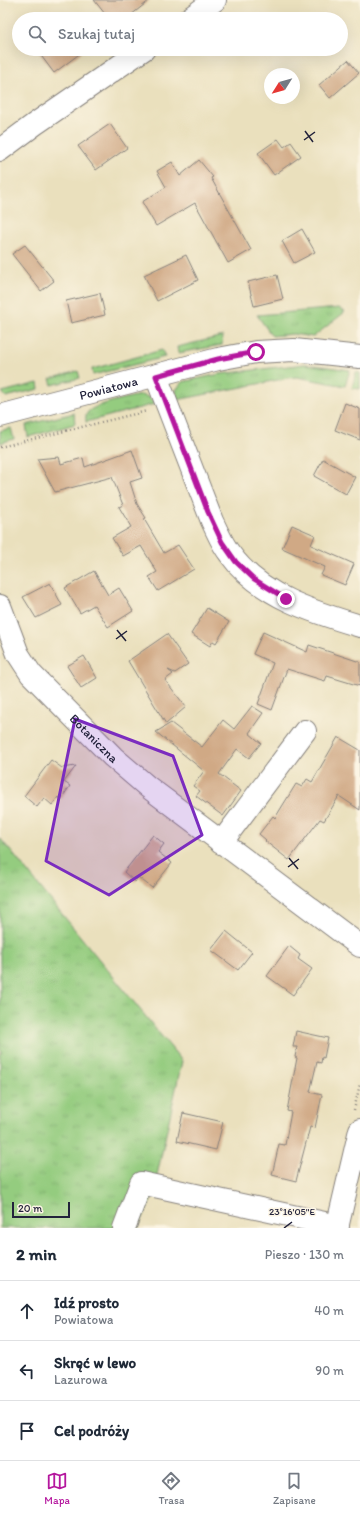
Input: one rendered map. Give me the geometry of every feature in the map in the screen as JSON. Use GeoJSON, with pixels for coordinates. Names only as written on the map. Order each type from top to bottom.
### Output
{"type":"FeatureCollection","features":[{"type":"Feature","properties":{"kind":"street"},"geometry":{"type":"LineString","coordinates":[[191,11],[215,0]]}},
{"type":"Feature","properties":{"kind":"street"},"geometry":{"type":"LineString","coordinates":[[0,150],[134,56]]}},
{"type":"Feature","properties":{"kind":"street","name":"Powiatowa"},"geometry":{"type":"LineString","coordinates":[[0,416],[218,359],[276,350],[294,350],[360,357]]}},
{"type":"Feature","properties":{"kind":"street"},"geometry":{"type":"LineString","coordinates":[[156,376],[212,521],[222,542],[236,562],[254,579],[286,599],[322,615],[360,626]]}},
{"type":"Feature","properties":{"kind":"street","name":"Botaniczna"},"geometry":{"type":"LineString","coordinates":[[0,606],[18,654],[24,665],[39,684],[124,767],[221,843],[360,946]]}},
{"type":"Feature","properties":{"kind":"street"},"geometry":{"type":"LineString","coordinates":[[221,843],[305,731]]}},
{"type":"Feature","properties":{"kind":"street"},"geometry":{"type":"LineString","coordinates":[[124,1228],[141,1183],[338,1227],[356,1165],[360,1130]]}},
{"type":"Feature","properties":{"kind":"path"},"geometry":{"type":"LineString","coordinates":[[0,447],[148,411]]}},
{"type":"Feature","properties":{"kind":"highlighted area"},"geometry":{"type":"Polygon","coordinates":[[[75,719],[173,756],[202,835],[109,895],[46,861],[75,719]]]}},
{"type":"Feature","properties":{"kind":"green space"},"geometry":{"type":"Polygon","coordinates":[[[339,308],[345,312],[313,337],[293,334],[272,336],[257,315],[339,308]]]}},
{"type":"Feature","properties":{"kind":"green space"},"geometry":{"type":"Polygon","coordinates":[[[223,336],[222,345],[178,353],[177,347],[223,336]]]}},
{"type":"Feature","properties":{"kind":"green space"},"geometry":{"type":"Polygon","coordinates":[[[162,350],[165,357],[93,375],[92,369],[162,350]]]}},
{"type":"Feature","properties":{"kind":"green space"},"geometry":{"type":"Polygon","coordinates":[[[305,364],[350,370],[345,386],[297,377],[177,400],[176,390],[182,382],[220,374],[305,364]]]}},
{"type":"Feature","properties":{"kind":"green space"},"geometry":{"type":"Polygon","coordinates":[[[78,371],[80,378],[52,385],[50,379],[78,371]]]}},
{"type":"Feature","properties":{"kind":"green space"},"geometry":{"type":"Polygon","coordinates":[[[356,372],[360,373],[360,389],[352,388],[356,372]]]}},
{"type":"Feature","properties":{"kind":"green space"},"geometry":{"type":"Polygon","coordinates":[[[38,383],[39,389],[6,397],[2,392],[38,383]]]}},
{"type":"Feature","properties":{"kind":"green space"},"geometry":{"type":"Polygon","coordinates":[[[140,395],[149,398],[155,404],[86,422],[87,413],[96,407],[140,395]]]}},
{"type":"Feature","properties":{"kind":"green space"},"geometry":{"type":"Polygon","coordinates":[[[74,413],[75,424],[28,437],[26,425],[74,413]]]}},
{"type":"Feature","properties":{"kind":"green space"},"geometry":{"type":"Polygon","coordinates":[[[11,428],[14,439],[0,443],[0,431],[11,428]]]}},
{"type":"Feature","properties":{"kind":"green space"},"geometry":{"type":"Polygon","coordinates":[[[0,838],[182,1061],[152,1198],[138,1228],[0,1228],[0,1054],[2,1053],[0,1049],[0,838]]]}},
{"type":"Feature","properties":{"kind":"building"},"geometry":{"type":"Polygon","coordinates":[[[94,0],[150,0],[135,12],[103,12],[94,0]]]}},
{"type":"Feature","properties":{"kind":"building"},"geometry":{"type":"Polygon","coordinates":[[[41,56],[77,56],[54,73],[41,56]]]}},
{"type":"Feature","properties":{"kind":"building"},"geometry":{"type":"Polygon","coordinates":[[[348,60],[359,73],[330,98],[319,85],[348,60]]]}},
{"type":"Feature","properties":{"kind":"building"},"geometry":{"type":"Polygon","coordinates":[[[110,124],[127,148],[96,170],[78,146],[110,124]]]}},
{"type":"Feature","properties":{"kind":"building"},"geometry":{"type":"Polygon","coordinates":[[[278,139],[284,147],[291,142],[301,156],[274,175],[258,153],[278,139]]]}},
{"type":"Feature","properties":{"kind":"building"},"geometry":{"type":"Polygon","coordinates":[[[199,160],[213,177],[211,178],[251,250],[228,263],[195,203],[156,226],[142,202],[166,187],[157,171],[172,162],[180,176],[199,160]]]}},
{"type":"Feature","properties":{"kind":"building"},"geometry":{"type":"Polygon","coordinates":[[[302,229],[315,252],[294,263],[282,241],[302,229]]]}},
{"type":"Feature","properties":{"kind":"building"},"geometry":{"type":"Polygon","coordinates":[[[25,245],[54,281],[41,291],[12,254],[25,245]]]}},
{"type":"Feature","properties":{"kind":"building"},"geometry":{"type":"Polygon","coordinates":[[[186,255],[198,280],[157,301],[144,275],[186,255]]]}},
{"type":"Feature","properties":{"kind":"building"},"geometry":{"type":"Polygon","coordinates":[[[277,275],[283,299],[254,306],[248,282],[277,275]]]}},
{"type":"Feature","properties":{"kind":"building"},"geometry":{"type":"Polygon","coordinates":[[[100,293],[105,315],[71,323],[66,301],[100,293]]]}},
{"type":"Feature","properties":{"kind":"building"},"geometry":{"type":"Polygon","coordinates":[[[345,403],[360,409],[360,440],[335,430],[345,403]]]}},
{"type":"Feature","properties":{"kind":"building"},"geometry":{"type":"Polygon","coordinates":[[[132,450],[142,478],[130,482],[137,504],[146,518],[144,519],[164,553],[178,545],[194,569],[158,591],[149,577],[157,572],[141,546],[123,556],[112,538],[131,527],[119,507],[123,505],[112,477],[55,492],[37,459],[59,457],[61,464],[83,458],[85,467],[132,450]]]}},
{"type":"Feature","properties":{"kind":"building"},"geometry":{"type":"Polygon","coordinates":[[[323,459],[355,477],[346,494],[314,476],[323,459]]]}},
{"type":"Feature","properties":{"kind":"building"},"geometry":{"type":"Polygon","coordinates":[[[292,525],[315,535],[311,545],[354,564],[345,585],[321,575],[325,567],[282,548],[292,525]]]}},
{"type":"Feature","properties":{"kind":"building"},"geometry":{"type":"Polygon","coordinates":[[[94,571],[108,595],[119,588],[133,611],[108,627],[94,605],[80,613],[65,588],[94,571]]]}},
{"type":"Feature","properties":{"kind":"building"},"geometry":{"type":"Polygon","coordinates":[[[50,583],[62,605],[36,618],[23,597],[50,583]]]}},
{"type":"Feature","properties":{"kind":"building"},"geometry":{"type":"Polygon","coordinates":[[[207,608],[229,622],[216,643],[213,641],[210,646],[191,634],[207,608]]]}},
{"type":"Feature","properties":{"kind":"building"},"geometry":{"type":"Polygon","coordinates":[[[263,632],[307,652],[309,645],[360,662],[360,686],[327,676],[325,681],[287,669],[272,710],[258,704],[273,663],[253,654],[263,632]]]}},
{"type":"Feature","properties":{"kind":"building"},"geometry":{"type":"Polygon","coordinates":[[[167,634],[188,664],[175,673],[168,670],[173,674],[165,680],[186,707],[166,724],[128,661],[167,634]]]}},
{"type":"Feature","properties":{"kind":"building"},"geometry":{"type":"Polygon","coordinates":[[[84,656],[97,678],[81,688],[67,666],[84,656]]]}},
{"type":"Feature","properties":{"kind":"building"},"geometry":{"type":"Polygon","coordinates":[[[252,706],[263,713],[249,733],[261,743],[249,758],[237,749],[219,774],[241,791],[223,816],[196,796],[200,791],[193,786],[204,771],[156,732],[171,723],[202,747],[223,720],[234,729],[252,706]]]}},
{"type":"Feature","properties":{"kind":"building"},"geometry":{"type":"Polygon","coordinates":[[[338,737],[360,750],[360,810],[339,796],[324,821],[320,819],[289,860],[265,841],[266,840],[259,834],[273,816],[275,818],[296,784],[302,787],[307,779],[312,782],[338,737]]]}},
{"type":"Feature","properties":{"kind":"building"},"geometry":{"type":"Polygon","coordinates":[[[51,760],[62,768],[76,766],[64,782],[70,786],[61,799],[58,797],[52,805],[44,798],[37,807],[24,796],[51,760]]]}},
{"type":"Feature","properties":{"kind":"building"},"geometry":{"type":"Polygon","coordinates":[[[153,835],[164,844],[158,852],[172,863],[152,888],[138,877],[135,882],[124,872],[153,835]]]}},
{"type":"Feature","properties":{"kind":"building"},"geometry":{"type":"Polygon","coordinates":[[[226,931],[252,952],[238,970],[211,950],[226,931]]]}},
{"type":"Feature","properties":{"kind":"building"},"geometry":{"type":"Polygon","coordinates":[[[289,946],[300,955],[298,959],[312,969],[293,995],[267,976],[289,946]]]}},
{"type":"Feature","properties":{"kind":"building"},"geometry":{"type":"Polygon","coordinates":[[[296,1031],[328,1038],[324,1058],[322,1057],[321,1063],[317,1062],[310,1092],[322,1095],[315,1128],[310,1127],[296,1181],[272,1175],[279,1144],[285,1145],[291,1112],[287,1111],[297,1058],[295,1057],[297,1047],[293,1047],[296,1031]]]}},
{"type":"Feature","properties":{"kind":"building"},"geometry":{"type":"Polygon","coordinates":[[[183,1113],[223,1122],[216,1150],[177,1141],[183,1113]]]}},
{"type":"Feature","properties":{"kind":"route"},"geometry":{"type":"LineString","coordinates":[[256,352],[218,359],[156,376],[208,512],[222,542],[236,562],[254,579],[274,593],[286,599]]}}]}
